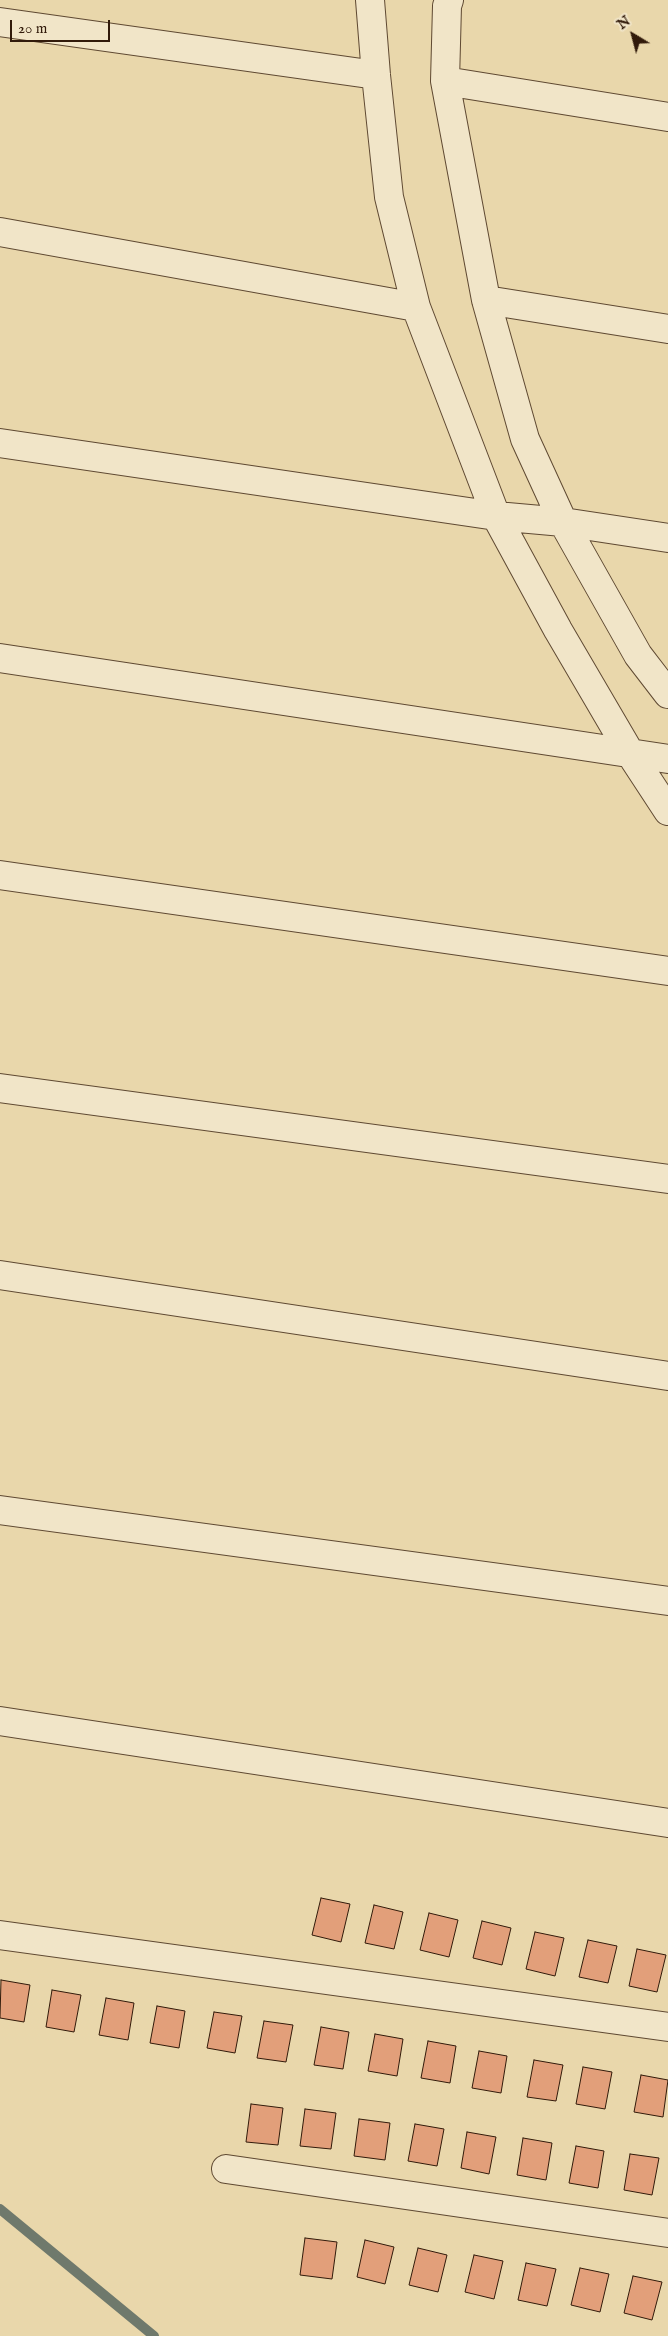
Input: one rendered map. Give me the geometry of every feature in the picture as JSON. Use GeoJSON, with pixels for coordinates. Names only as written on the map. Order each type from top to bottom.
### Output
{"type":"FeatureCollection","features":[{"type":"Feature","properties":{"kind":"street"},"geometry":{"type":"LineString","coordinates":[[370,0],[389,197],[416,307],[496,516],[558,630],[630,753],[668,811]]}},
{"type":"Feature","properties":{"kind":"street"},"geometry":{"type":"LineString","coordinates":[[449,0],[447,6],[445,80],[486,300],[525,439],[563,522],[638,655],[668,694]]}},
{"type":"Feature","properties":{"kind":"street"},"geometry":{"type":"LineString","coordinates":[[0,22],[376,74]]}},
{"type":"Feature","properties":{"kind":"street"},"geometry":{"type":"LineString","coordinates":[[445,80],[668,117]]}},
{"type":"Feature","properties":{"kind":"street"},"geometry":{"type":"LineString","coordinates":[[0,232],[416,307]]}},
{"type":"Feature","properties":{"kind":"street"},"geometry":{"type":"LineString","coordinates":[[486,300],[668,329]]}},
{"type":"Feature","properties":{"kind":"street"},"geometry":{"type":"LineString","coordinates":[[0,443],[496,516],[563,522],[668,538]]}},
{"type":"Feature","properties":{"kind":"street"},"geometry":{"type":"LineString","coordinates":[[0,658],[668,759]]}},
{"type":"Feature","properties":{"kind":"street"},"geometry":{"type":"LineString","coordinates":[[0,875],[668,971]]}},
{"type":"Feature","properties":{"kind":"street"},"geometry":{"type":"LineString","coordinates":[[0,1088],[668,1179]]}},
{"type":"Feature","properties":{"kind":"street"},"geometry":{"type":"LineString","coordinates":[[0,1276],[668,1376]]}},
{"type":"Feature","properties":{"kind":"street"},"geometry":{"type":"LineString","coordinates":[[0,1510],[668,1601]]}},
{"type":"Feature","properties":{"kind":"street"},"geometry":{"type":"LineString","coordinates":[[0,1721],[668,1824]]}},
{"type":"Feature","properties":{"kind":"street"},"geometry":{"type":"LineString","coordinates":[[0,1935],[668,2027]]}},
{"type":"Feature","properties":{"kind":"street"},"geometry":{"type":"LineString","coordinates":[[226,2169],[668,2234]]}},
{"type":"Feature","properties":{"kind":"building"},"geometry":{"type":"Polygon","coordinates":[[[321,1898],[350,1904],[341,1942],[312,1935],[321,1898]]]}},
{"type":"Feature","properties":{"kind":"building"},"geometry":{"type":"Polygon","coordinates":[[[374,1905],[403,1912],[394,1949],[365,1943],[374,1905]]]}},
{"type":"Feature","properties":{"kind":"building"},"geometry":{"type":"Polygon","coordinates":[[[429,1913],[458,1920],[449,1957],[420,1950],[429,1913]]]}},
{"type":"Feature","properties":{"kind":"building"},"geometry":{"type":"Polygon","coordinates":[[[482,1921],[511,1928],[502,1965],[473,1958],[482,1921]]]}},
{"type":"Feature","properties":{"kind":"building"},"geometry":{"type":"Polygon","coordinates":[[[535,1932],[564,1938],[555,1976],[526,1969],[535,1932]]]}},
{"type":"Feature","properties":{"kind":"building"},"geometry":{"type":"Polygon","coordinates":[[[588,1940],[617,1946],[608,1983],[579,1977],[588,1940]]]}},
{"type":"Feature","properties":{"kind":"building"},"geometry":{"type":"Polygon","coordinates":[[[637,1949],[666,1955],[657,1992],[629,1986],[637,1949]]]}},
{"type":"Feature","properties":{"kind":"building"},"geometry":{"type":"Polygon","coordinates":[[[1,1980],[30,1985],[24,2022],[0,2018],[1,1980]]]}},
{"type":"Feature","properties":{"kind":"building"},"geometry":{"type":"Polygon","coordinates":[[[52,1990],[81,1995],[74,2032],[46,2027],[52,1990]]]}},
{"type":"Feature","properties":{"kind":"building"},"geometry":{"type":"Polygon","coordinates":[[[106,1998],[134,2003],[128,2040],[99,2035],[106,1998]]]}},
{"type":"Feature","properties":{"kind":"building"},"geometry":{"type":"Polygon","coordinates":[[[157,2006],[185,2011],[179,2048],[150,2043],[157,2006]]]}},
{"type":"Feature","properties":{"kind":"building"},"geometry":{"type":"Polygon","coordinates":[[[214,2012],[242,2016],[235,2053],[207,2048],[214,2012]]]}},
{"type":"Feature","properties":{"kind":"building"},"geometry":{"type":"Polygon","coordinates":[[[264,2021],[293,2025],[286,2062],[257,2058],[264,2021]]]}},
{"type":"Feature","properties":{"kind":"building"},"geometry":{"type":"Polygon","coordinates":[[[321,2027],[349,2032],[343,2069],[314,2065],[321,2027]]]}},
{"type":"Feature","properties":{"kind":"building"},"geometry":{"type":"Polygon","coordinates":[[[375,2034],[403,2039],[397,2076],[368,2071],[375,2034]]]}},
{"type":"Feature","properties":{"kind":"building"},"geometry":{"type":"Polygon","coordinates":[[[428,2041],[456,2046],[450,2083],[421,2078],[428,2041]]]}},
{"type":"Feature","properties":{"kind":"building"},"geometry":{"type":"Polygon","coordinates":[[[479,2051],[507,2056],[501,2093],[472,2088],[479,2051]]]}},
{"type":"Feature","properties":{"kind":"building"},"geometry":{"type":"Polygon","coordinates":[[[534,2060],[563,2065],[556,2101],[527,2097],[534,2060]]]}},
{"type":"Feature","properties":{"kind":"building"},"geometry":{"type":"Polygon","coordinates":[[[583,2067],[612,2072],[605,2109],[576,2104],[583,2067]]]}},
{"type":"Feature","properties":{"kind":"building"},"geometry":{"type":"Polygon","coordinates":[[[641,2075],[668,2080],[663,2117],[634,2112],[641,2075]]]}},
{"type":"Feature","properties":{"kind":"building"},"geometry":{"type":"Polygon","coordinates":[[[251,2104],[283,2108],[278,2145],[246,2142],[251,2104]]]}},
{"type":"Feature","properties":{"kind":"building"},"geometry":{"type":"Polygon","coordinates":[[[305,2109],[336,2113],[331,2149],[300,2146],[305,2109]]]}},
{"type":"Feature","properties":{"kind":"building"},"geometry":{"type":"Polygon","coordinates":[[[359,2119],[390,2123],[385,2160],[354,2156],[359,2119]]]}},
{"type":"Feature","properties":{"kind":"building"},"geometry":{"type":"Polygon","coordinates":[[[415,2124],[444,2129],[437,2166],[408,2161],[415,2124]]]}},
{"type":"Feature","properties":{"kind":"building"},"geometry":{"type":"Polygon","coordinates":[[[467,2132],[496,2137],[489,2174],[461,2168],[467,2132]]]}},
{"type":"Feature","properties":{"kind":"building"},"geometry":{"type":"Polygon","coordinates":[[[523,2138],[552,2143],[546,2180],[517,2175],[523,2138]]]}},
{"type":"Feature","properties":{"kind":"building"},"geometry":{"type":"Polygon","coordinates":[[[576,2146],[604,2151],[598,2188],[569,2183],[576,2146]]]}},
{"type":"Feature","properties":{"kind":"building"},"geometry":{"type":"Polygon","coordinates":[[[630,2154],[659,2158],[652,2195],[624,2190],[630,2154]]]}},
{"type":"Feature","properties":{"kind":"building"},"geometry":{"type":"Polygon","coordinates":[[[305,2238],[337,2242],[332,2279],[300,2275],[305,2238]]]}},
{"type":"Feature","properties":{"kind":"building"},"geometry":{"type":"Polygon","coordinates":[[[365,2240],[394,2247],[385,2284],[357,2277],[365,2240]]]}},
{"type":"Feature","properties":{"kind":"building"},"geometry":{"type":"Polygon","coordinates":[[[418,2248],[447,2255],[438,2292],[409,2285],[418,2248]]]}},
{"type":"Feature","properties":{"kind":"building"},"geometry":{"type":"Polygon","coordinates":[[[474,2255],[503,2261],[494,2299],[465,2292],[474,2255]]]}},
{"type":"Feature","properties":{"kind":"building"},"geometry":{"type":"Polygon","coordinates":[[[526,2263],[556,2269],[547,2306],[518,2300],[526,2263]]]}},
{"type":"Feature","properties":{"kind":"building"},"geometry":{"type":"Polygon","coordinates":[[[580,2268],[609,2274],[600,2312],[571,2305],[580,2268]]]}},
{"type":"Feature","properties":{"kind":"building"},"geometry":{"type":"Polygon","coordinates":[[[633,2276],[662,2282],[652,2320],[624,2313],[633,2276]]]}},
{"type":"Feature","properties":{"kind":"waterway"},"geometry":{"type":"LineString","coordinates":[[0,2209],[154,2336]]}}]}
